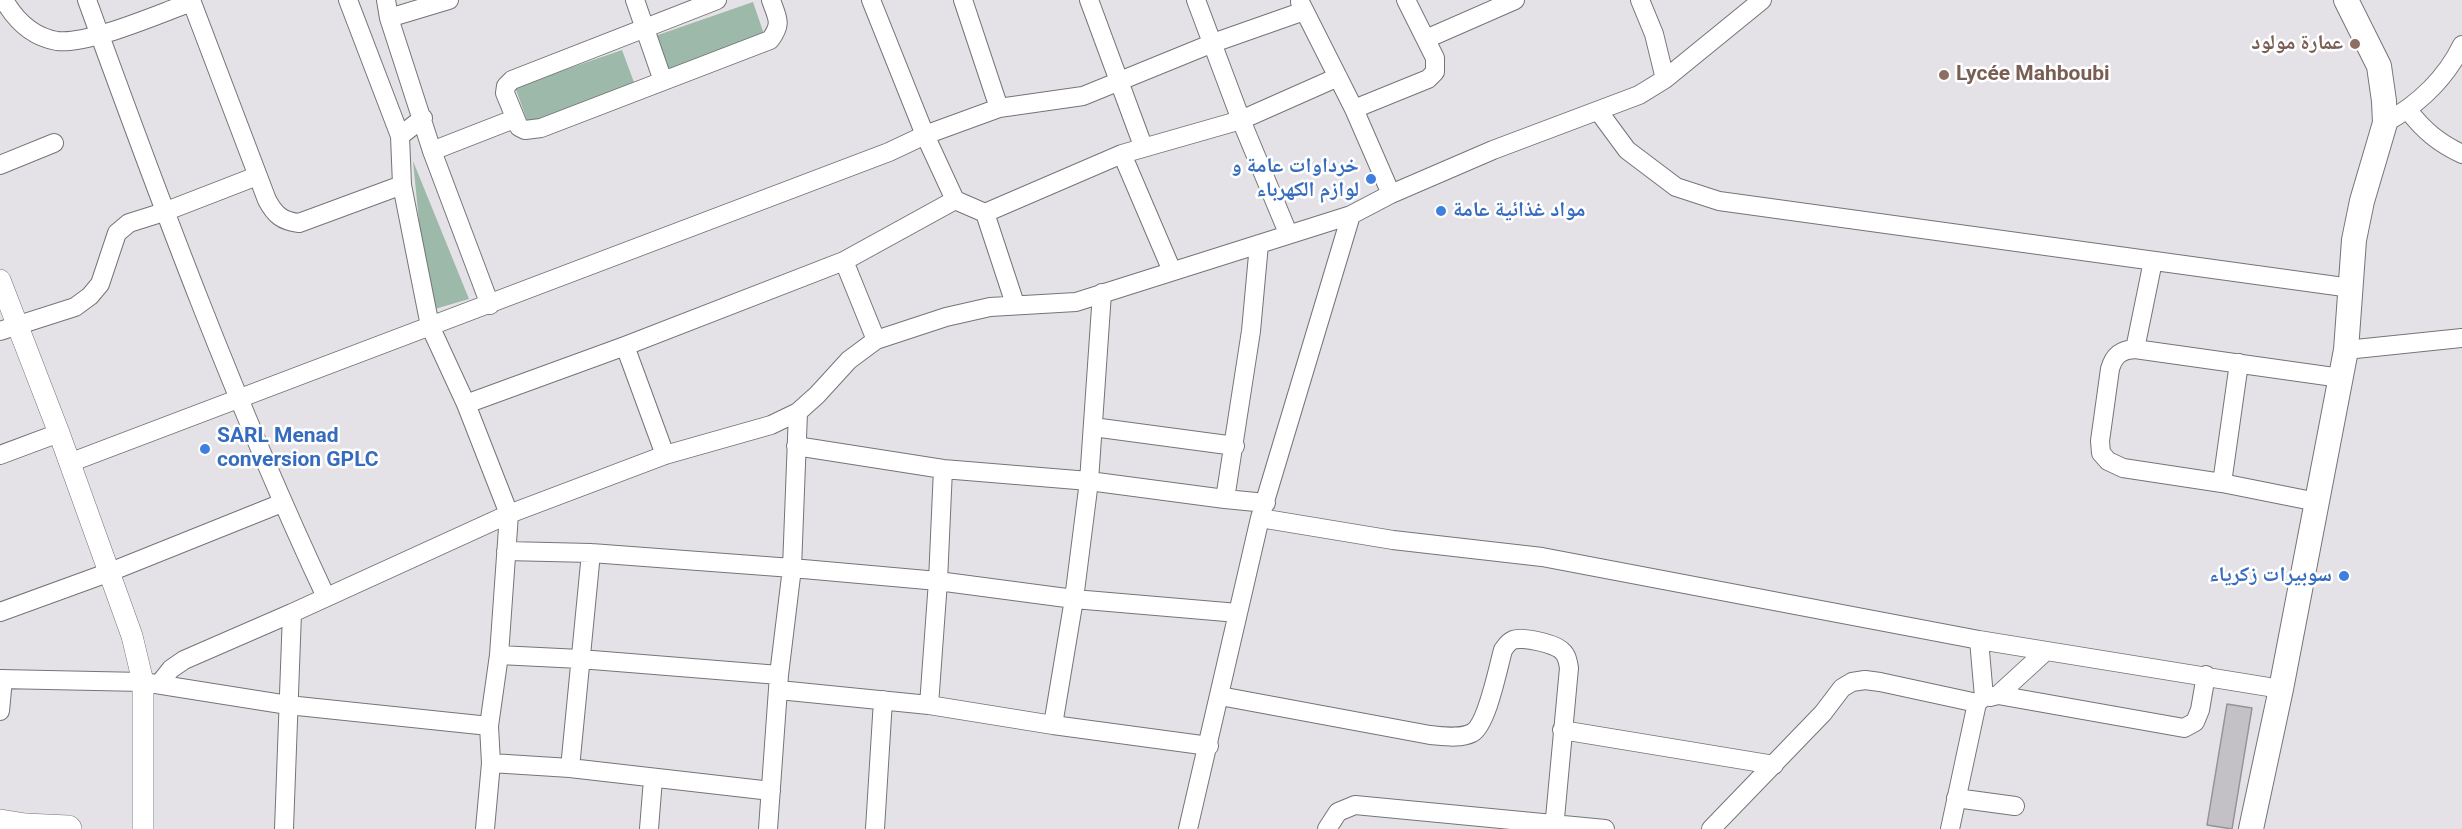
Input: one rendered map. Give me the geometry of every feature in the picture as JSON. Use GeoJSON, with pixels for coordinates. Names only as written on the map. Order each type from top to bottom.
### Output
{"type":"FeatureCollection","features":[{"type":"Feature","properties":{"kind":"main road"},"geometry":{"type":"LineString","coordinates":[[2251,829],[2281,689],[2346,350],[2354,240],[2362,201],[2385,123],[2379,66],[2346,0]]}},
{"type":"Feature","properties":{"kind":"main road"},"geometry":{"type":"LineString","coordinates":[[17,826],[68,829]]}},
{"type":"Feature","properties":{"kind":"street"},"geometry":{"type":"LineString","coordinates":[[4,0],[25,28],[42,37],[59,41],[99,34],[191,1],[257,176],[274,213],[285,221],[299,223],[402,185]]}},
{"type":"Feature","properties":{"kind":"street"},"geometry":{"type":"LineString","coordinates":[[87,0],[164,212],[282,503],[326,597]]}},
{"type":"Feature","properties":{"kind":"street"},"geometry":{"type":"LineString","coordinates":[[348,0],[400,135],[402,185],[430,326],[466,404],[509,514],[499,655],[489,726],[491,763],[485,829]]}},
{"type":"Feature","properties":{"kind":"street"},"geometry":{"type":"LineString","coordinates":[[386,0],[389,18],[432,151],[490,305]]}},
{"type":"Feature","properties":{"kind":"street"},"geometry":{"type":"LineString","coordinates":[[389,18],[447,0]]}},
{"type":"Feature","properties":{"kind":"street"},"geometry":{"type":"LineString","coordinates":[[635,0],[663,81]]}},
{"type":"Feature","properties":{"kind":"street"},"geometry":{"type":"LineString","coordinates":[[717,0],[512,80],[506,86],[505,93],[514,119],[519,127],[525,130],[541,128],[770,40],[777,31],[779,22],[771,0]]}},
{"type":"Feature","properties":{"kind":"street"},"geometry":{"type":"LineString","coordinates":[[871,0],[925,135],[955,200],[986,213],[1122,154],[1143,146],[1241,120],[1338,77]]}},
{"type":"Feature","properties":{"kind":"street"},"geometry":{"type":"LineString","coordinates":[[963,0],[999,108]]}},
{"type":"Feature","properties":{"kind":"street"},"geometry":{"type":"LineString","coordinates":[[1089,0],[1143,146]]}},
{"type":"Feature","properties":{"kind":"street"},"geometry":{"type":"LineString","coordinates":[[1196,0],[1241,120],[1288,233]]}},
{"type":"Feature","properties":{"kind":"street"},"geometry":{"type":"LineString","coordinates":[[1354,109],[1433,76],[1437,67],[1406,0]]}},
{"type":"Feature","properties":{"kind":"street"},"geometry":{"type":"LineString","coordinates":[[1426,39],[1515,0]]}},
{"type":"Feature","properties":{"kind":"street"},"geometry":{"type":"LineString","coordinates":[[1640,0],[1654,34],[1665,79]]}},
{"type":"Feature","properties":{"kind":"street"},"geometry":{"type":"LineString","coordinates":[[151,683],[191,656],[292,613],[509,514],[666,455],[771,425],[798,412],[849,360],[876,340],[946,317],[990,307],[1076,302],[1288,233],[1351,215],[1391,194],[1493,150],[1639,95],[1665,79],[1762,0]]}},
{"type":"Feature","properties":{"kind":"street"},"geometry":{"type":"LineString","coordinates":[[69,463],[490,305],[889,152],[925,135],[999,108],[1083,96],[1302,6],[1354,109],[1391,194]]}},
{"type":"Feature","properties":{"kind":"street"},"geometry":{"type":"LineString","coordinates":[[2385,123],[2408,110],[2438,83],[2454,62],[2462,45]]}},
{"type":"Feature","properties":{"kind":"street"},"geometry":{"type":"LineString","coordinates":[[2408,110],[2425,132],[2444,146],[2462,154]]}},
{"type":"Feature","properties":{"kind":"street"},"geometry":{"type":"LineString","coordinates":[[1599,111],[1627,150],[1676,187],[1719,201],[2351,288]]}},
{"type":"Feature","properties":{"kind":"street"},"geometry":{"type":"LineString","coordinates":[[400,135],[423,118]]}},
{"type":"Feature","properties":{"kind":"street"},"geometry":{"type":"LineString","coordinates":[[432,151],[514,119]]}},
{"type":"Feature","properties":{"kind":"street"},"geometry":{"type":"LineString","coordinates":[[0,165],[54,143]]}},
{"type":"Feature","properties":{"kind":"street"},"geometry":{"type":"LineString","coordinates":[[1122,154],[1172,271]]}},
{"type":"Feature","properties":{"kind":"street"},"geometry":{"type":"LineString","coordinates":[[9,328],[75,307],[90,296],[100,284],[117,233],[129,223],[257,176]]}},
{"type":"Feature","properties":{"kind":"street"},"geometry":{"type":"LineString","coordinates":[[466,404],[625,346],[844,261],[955,200]]}},
{"type":"Feature","properties":{"kind":"street"},"geometry":{"type":"LineString","coordinates":[[986,213],[1015,304]]}},
{"type":"Feature","properties":{"kind":"street"},"geometry":{"type":"LineString","coordinates":[[1188,829],[1263,510],[1351,215]]}},
{"type":"Feature","properties":{"kind":"street"},"geometry":{"type":"LineString","coordinates":[[1225,499],[1251,331],[1259,244]]}},
{"type":"Feature","properties":{"kind":"street"},"geometry":{"type":"LineString","coordinates":[[844,261],[876,340]]}},
{"type":"Feature","properties":{"kind":"street"},"geometry":{"type":"LineString","coordinates":[[2135,349],[2153,261]]}},
{"type":"Feature","properties":{"kind":"street"},"geometry":{"type":"LineString","coordinates":[[0,280],[9,328],[59,433],[151,683],[143,829]]}},
{"type":"Feature","properties":{"kind":"street"},"geometry":{"type":"LineString","coordinates":[[1053,725],[1074,599],[1089,482],[1102,293]]}},
{"type":"Feature","properties":{"kind":"street"},"geometry":{"type":"LineString","coordinates":[[2346,350],[2462,338]]}},
{"type":"Feature","properties":{"kind":"street"},"geometry":{"type":"LineString","coordinates":[[625,346],[666,455]]}},
{"type":"Feature","properties":{"kind":"street"},"geometry":{"type":"LineString","coordinates":[[2317,502],[2222,483],[2123,468],[2108,461],[2101,453],[2100,441],[2112,360],[2125,350],[2135,349],[2341,378]]}},
{"type":"Feature","properties":{"kind":"street"},"geometry":{"type":"LineString","coordinates":[[2222,483],[2239,363]]}},
{"type":"Feature","properties":{"kind":"street"},"geometry":{"type":"LineString","coordinates":[[768,829],[779,682],[792,568],[798,412]]}},
{"type":"Feature","properties":{"kind":"street"},"geometry":{"type":"LineString","coordinates":[[1093,427],[1235,446]]}},
{"type":"Feature","properties":{"kind":"street"},"geometry":{"type":"LineString","coordinates":[[0,455],[59,433]]}},
{"type":"Feature","properties":{"kind":"street"},"geometry":{"type":"LineString","coordinates":[[796,446],[943,469],[1089,482],[1225,499],[1392,540],[1542,557],[1979,640],[2206,675],[2281,689]]}},
{"type":"Feature","properties":{"kind":"street"},"geometry":{"type":"LineString","coordinates":[[929,705],[943,469]]}},
{"type":"Feature","properties":{"kind":"street"},"geometry":{"type":"LineString","coordinates":[[0,612],[110,572],[282,503]]}},
{"type":"Feature","properties":{"kind":"street"},"geometry":{"type":"LineString","coordinates":[[506,551],[591,553],[792,568],[938,582],[1074,599],[1238,613]]}},
{"type":"Feature","properties":{"kind":"street"},"geometry":{"type":"LineString","coordinates":[[570,768],[591,553]]}},
{"type":"Feature","properties":{"kind":"street"},"geometry":{"type":"LineString","coordinates":[[284,829],[292,613]]}},
{"type":"Feature","properties":{"kind":"street"},"geometry":{"type":"LineString","coordinates":[[1220,696],[1430,735],[1462,736],[1470,734],[1481,724],[1503,650],[1514,639],[1522,638],[1556,645],[1566,655],[1569,668],[1554,827]]}},
{"type":"Feature","properties":{"kind":"street"},"geometry":{"type":"LineString","coordinates":[[1950,829],[1956,798],[1986,699],[1979,640]]}},
{"type":"Feature","properties":{"kind":"street"},"geometry":{"type":"LineString","coordinates":[[1986,699],[2046,651]]}},
{"type":"Feature","properties":{"kind":"street"},"geometry":{"type":"LineString","coordinates":[[499,655],[580,659],[779,682],[882,700],[1209,746]]}},
{"type":"Feature","properties":{"kind":"street"},"geometry":{"type":"LineString","coordinates":[[1711,829],[1823,713],[1842,688],[1852,682],[1865,680],[1880,682],[2184,728],[2195,722],[2198,716],[2206,675]]}},
{"type":"Feature","properties":{"kind":"street"},"geometry":{"type":"LineString","coordinates":[[0,711],[2,679],[151,683],[288,705],[489,726]]}},
{"type":"Feature","properties":{"kind":"street"},"geometry":{"type":"LineString","coordinates":[[875,829],[882,700]]}},
{"type":"Feature","properties":{"kind":"street"},"geometry":{"type":"LineString","coordinates":[[1562,730],[1774,765]]}},
{"type":"Feature","properties":{"kind":"street"},"geometry":{"type":"LineString","coordinates":[[491,763],[570,768],[771,791]]}},
{"type":"Feature","properties":{"kind":"street"},"geometry":{"type":"LineString","coordinates":[[649,829],[653,779]]}},
{"type":"Feature","properties":{"kind":"street"},"geometry":{"type":"LineString","coordinates":[[1956,798],[2015,806]]}},
{"type":"Feature","properties":{"kind":"street"},"geometry":{"type":"LineString","coordinates":[[1327,829],[1338,812],[1355,806],[1554,827],[1605,829]]}},
{"type":"Feature","properties":{"kind":"green space"},"geometry":{"type":"Polygon","coordinates":[[[753,2],[765,37],[668,71],[655,36],[753,2]]]}},
{"type":"Feature","properties":{"kind":"green space"},"geometry":{"type":"Polygon","coordinates":[[[622,50],[635,85],[528,123],[515,87],[622,50]]]}},
{"type":"Feature","properties":{"kind":"green space"},"geometry":{"type":"Polygon","coordinates":[[[413,161],[469,299],[428,311],[413,161]]]}},
{"type":"Feature","properties":{"kind":"building"},"geometry":{"type":"Polygon","coordinates":[[[2227,704],[2252,708],[2232,829],[2207,825],[2227,704]]]}},
{"type":"Feature","properties":{"kind":"place","name":"عمارة مولود"},"geometry":{"type":"Point","coordinates":[2355,44]}},
{"type":"Feature","properties":{"kind":"place","name":"Lycée Mahboubi"},"geometry":{"type":"Point","coordinates":[1944,75]}},
{"type":"Feature","properties":{"kind":"place","name":"خرداوات عامة و لوازم الكهرباء"},"geometry":{"type":"Point","coordinates":[1371,179]}},
{"type":"Feature","properties":{"kind":"place","name":"مواد غذائية عامة"},"geometry":{"type":"Point","coordinates":[1441,211]}},
{"type":"Feature","properties":{"kind":"place","name":"SARL Menad conversion GPLC"},"geometry":{"type":"Point","coordinates":[205,449]}},
{"type":"Feature","properties":{"kind":"place","name":"سوبيرات زكرياء"},"geometry":{"type":"Point","coordinates":[2344,576]}}]}
